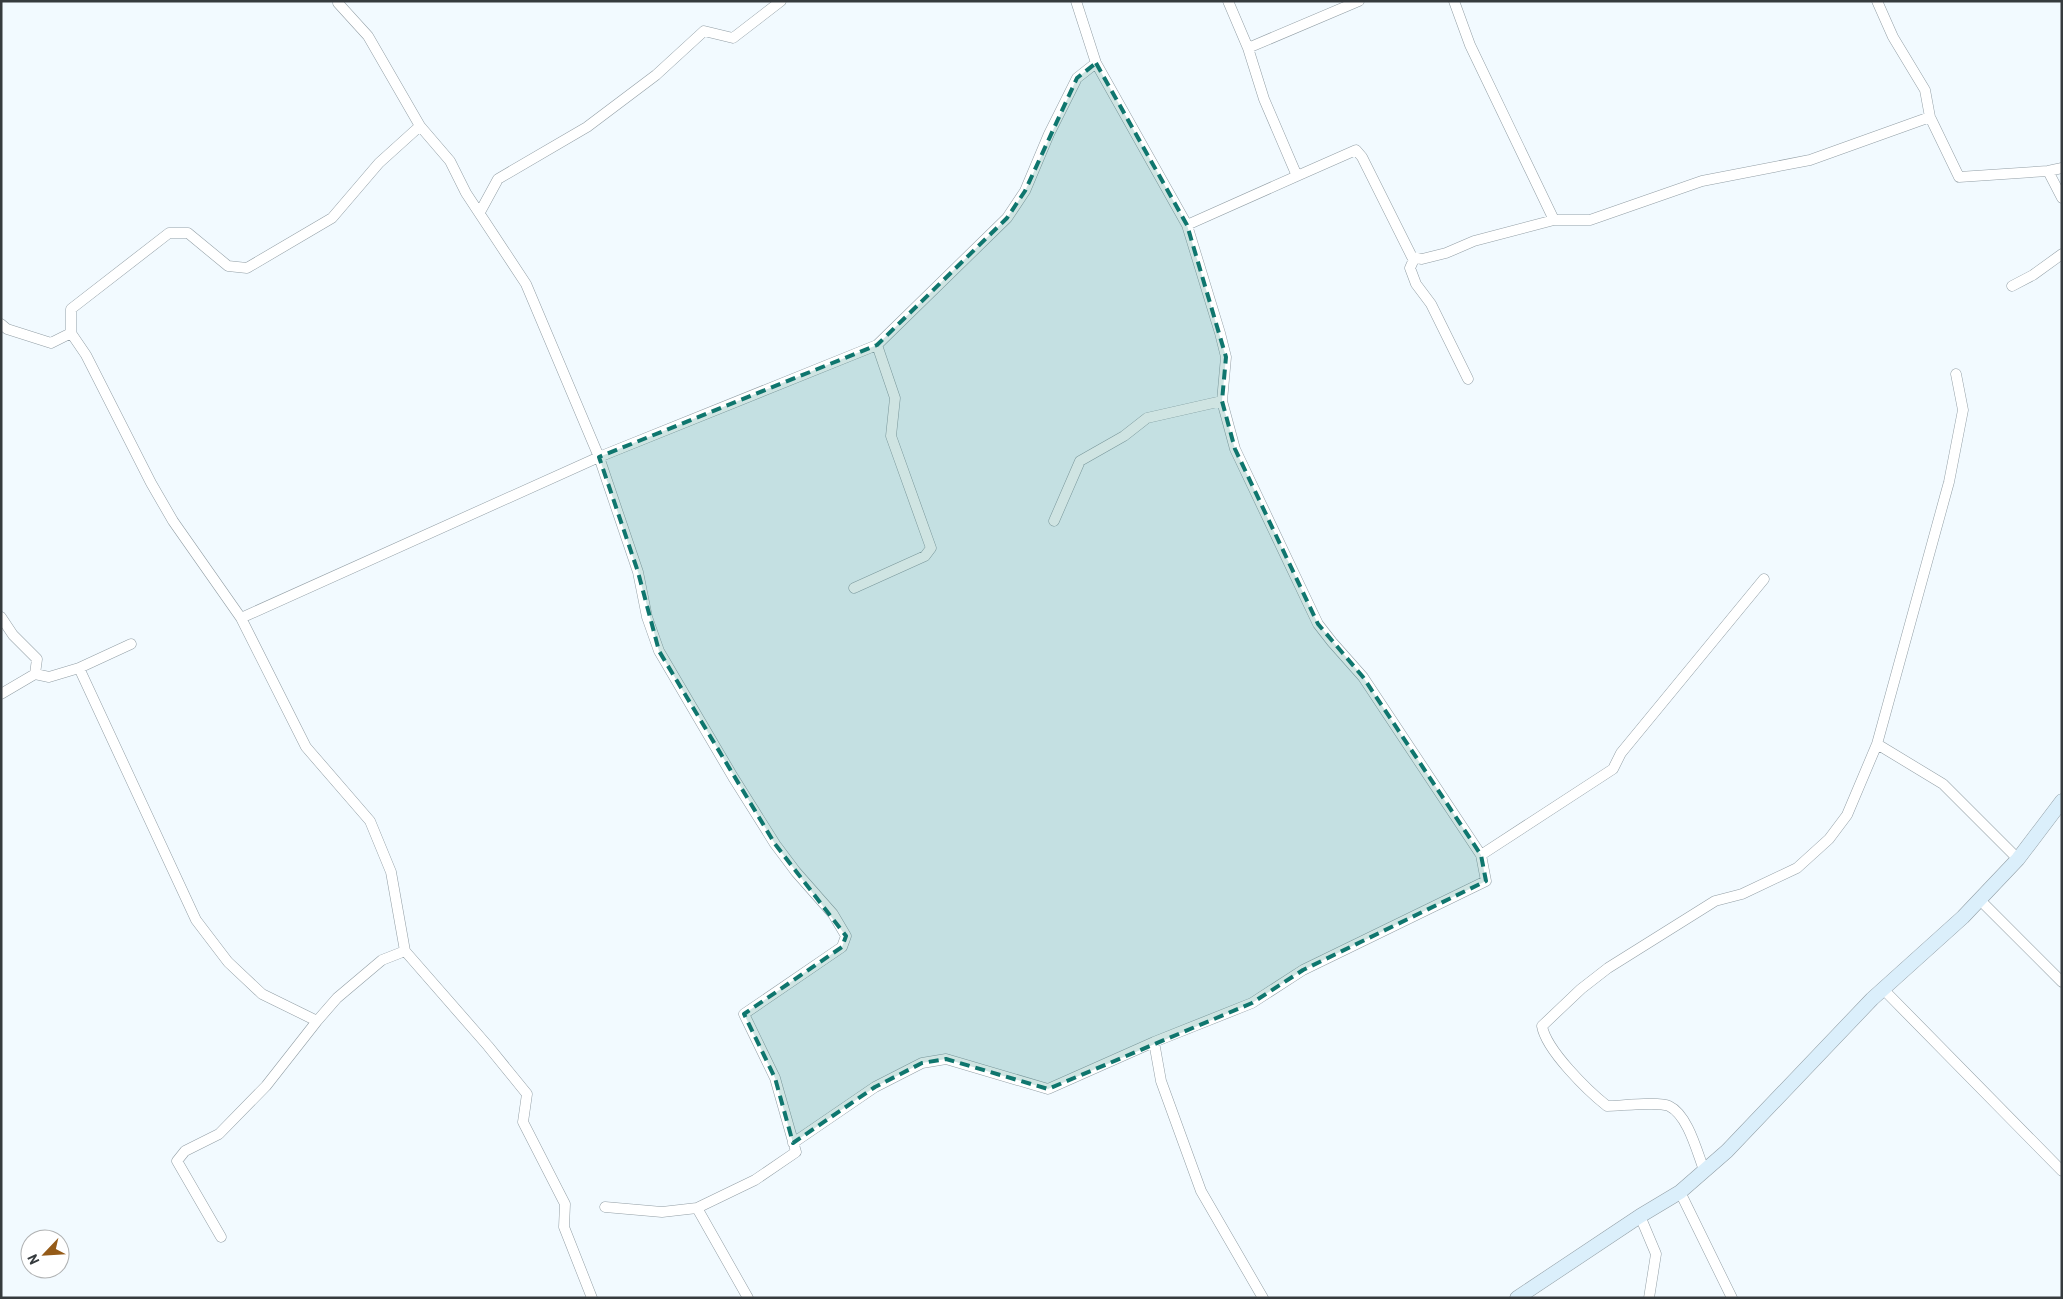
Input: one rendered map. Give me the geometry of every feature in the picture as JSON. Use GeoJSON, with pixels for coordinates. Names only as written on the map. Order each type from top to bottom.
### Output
{"type":"FeatureCollection","features":[{"type":"Feature","properties":{"kind":"street"},"geometry":{"type":"LineString","coordinates":[[480,212],[498,179],[587,127],[656,75],[704,31],[733,38],[781,1]]}},
{"type":"Feature","properties":{"kind":"street"},"geometry":{"type":"LineString","coordinates":[[793,1143],[875,1087],[922,1063],[946,1059],[1048,1089],[1154,1042],[1252,1003],[1303,970],[1486,881],[1481,855],[1363,677],[1318,624],[1235,448],[1222,401],[1226,357],[1187,225],[1096,63],[1076,1]]}},
{"type":"Feature","properties":{"kind":"street"},"geometry":{"type":"LineString","coordinates":[[1228,1],[1248,48],[1264,99],[1297,176]]}},
{"type":"Feature","properties":{"kind":"street"},"geometry":{"type":"LineString","coordinates":[[1248,48],[1359,1]]}},
{"type":"Feature","properties":{"kind":"street"},"geometry":{"type":"LineString","coordinates":[[1454,1],[1470,44],[1554,220]]}},
{"type":"Feature","properties":{"kind":"street"},"geometry":{"type":"LineString","coordinates":[[1877,1],[1893,37],[1925,90],[1930,117],[1959,177],[2048,172],[2062,168]]}},
{"type":"Feature","properties":{"kind":"street"},"geometry":{"type":"LineString","coordinates":[[338,3],[368,36],[420,126],[450,161],[466,194],[480,212],[526,284],[599,457],[638,572],[647,617],[659,651],[775,844],[796,872],[833,914],[846,936],[842,947],[744,1014],[775,1078],[796,1152],[755,1180],[697,1208],[662,1212],[605,1207]]}},
{"type":"Feature","properties":{"kind":"street"},"geometry":{"type":"LineString","coordinates":[[241,618],[599,457],[877,345],[1007,218],[1025,191],[1049,134],[1077,78],[1096,63]]}},
{"type":"Feature","properties":{"kind":"street"},"geometry":{"type":"LineString","coordinates":[[1412,257],[1422,259],[1446,253],[1496,234],[1554,220],[1590,220],[1702,181],[1810,160],[1930,117]]}},
{"type":"Feature","properties":{"kind":"street"},"geometry":{"type":"LineString","coordinates":[[420,126],[379,162],[332,218],[247,268],[228,266],[188,233],[169,233],[71,309],[72,333],[86,355],[151,483],[173,521],[241,618],[306,746],[370,821],[391,872],[405,951],[527,1094],[523,1122],[565,1204],[564,1227],[592,1298]]}},
{"type":"Feature","properties":{"kind":"street"},"geometry":{"type":"LineString","coordinates":[[1187,225],[1356,150],[1362,158],[1414,259],[1410,268],[1416,284],[1431,304],[1468,379]]}},
{"type":"Feature","properties":{"kind":"street"},"geometry":{"type":"LineString","coordinates":[[2048,172],[2062,198]]}},
{"type":"Feature","properties":{"kind":"street"},"geometry":{"type":"LineString","coordinates":[[2012,286],[2033,275],[2062,254]]}},
{"type":"Feature","properties":{"kind":"street"},"geometry":{"type":"LineString","coordinates":[[1,324],[7,329],[51,343],[72,333]]}},
{"type":"Feature","properties":{"kind":"street"},"geometry":{"type":"LineString","coordinates":[[854,588],[925,556],[931,548],[891,436],[895,398],[877,345]]}},
{"type":"Feature","properties":{"kind":"street"},"geometry":{"type":"LineString","coordinates":[[1704,1170],[1684,1120],[1669,1106],[1651,1104],[1607,1106],[1594,1096],[1559,1058],[1544,1033],[1542,1026],[1608,968],[1715,901],[1742,894],[1797,868],[1829,839],[1848,815],[1877,744],[1953,464],[1963,410],[1956,374]]}},
{"type":"Feature","properties":{"kind":"street"},"geometry":{"type":"LineString","coordinates":[[1054,521],[1080,461],[1124,436],[1147,418],[1222,401]]}},
{"type":"Feature","properties":{"kind":"street"},"geometry":{"type":"LineString","coordinates":[[1481,855],[1613,769],[1621,753],[1764,579]]}},
{"type":"Feature","properties":{"kind":"street"},"geometry":{"type":"LineString","coordinates":[[1,617],[13,635],[36,659],[35,674]]}},
{"type":"Feature","properties":{"kind":"street"},"geometry":{"type":"LineString","coordinates":[[1,694],[35,674],[48,677],[79,668],[131,644]]}},
{"type":"Feature","properties":{"kind":"street"},"geometry":{"type":"LineString","coordinates":[[79,668],[196,920],[228,962],[262,994],[316,1021]]}},
{"type":"Feature","properties":{"kind":"street"},"geometry":{"type":"LineString","coordinates":[[1877,744],[1943,784],[2018,859]]}},
{"type":"Feature","properties":{"kind":"street"},"geometry":{"type":"LineString","coordinates":[[1517,1298],[1640,1216],[1680,1192],[1727,1151],[1883,989],[1980,899],[2018,859],[2062,801]]}},
{"type":"Feature","properties":{"kind":"street"},"geometry":{"type":"LineString","coordinates":[[1980,899],[2062,982]]}},
{"type":"Feature","properties":{"kind":"street"},"geometry":{"type":"LineString","coordinates":[[221,1237],[177,1161],[185,1151],[219,1134],[266,1086],[316,1021],[337,998],[382,960],[405,951]]}},
{"type":"Feature","properties":{"kind":"street"},"geometry":{"type":"LineString","coordinates":[[1883,989],[2062,1171]]}},
{"type":"Feature","properties":{"kind":"street"},"geometry":{"type":"LineString","coordinates":[[1154,1042],[1161,1082],[1201,1191],[1263,1298]]}},
{"type":"Feature","properties":{"kind":"street"},"geometry":{"type":"LineString","coordinates":[[1680,1192],[1732,1298]]}},
{"type":"Feature","properties":{"kind":"street"},"geometry":{"type":"LineString","coordinates":[[697,1208],[748,1298]]}},
{"type":"Feature","properties":{"kind":"street"},"geometry":{"type":"LineString","coordinates":[[1640,1216],[1656,1254],[1650,1298]]}},
{"type":"Feature","properties":{"kind":"highlighted area"},"geometry":{"type":"Polygon","coordinates":[[[1096,63],[1187,225],[1226,357],[1222,401],[1235,449],[1318,624],[1363,677],[1481,855],[1486,881],[1303,970],[1252,1003],[1048,1089],[946,1059],[922,1063],[875,1087],[793,1143],[775,1078],[744,1014],[842,947],[846,936],[775,844],[659,651],[638,572],[599,457],[877,345],[1007,218],[1025,191],[1077,78],[1096,63]]]}}]}
